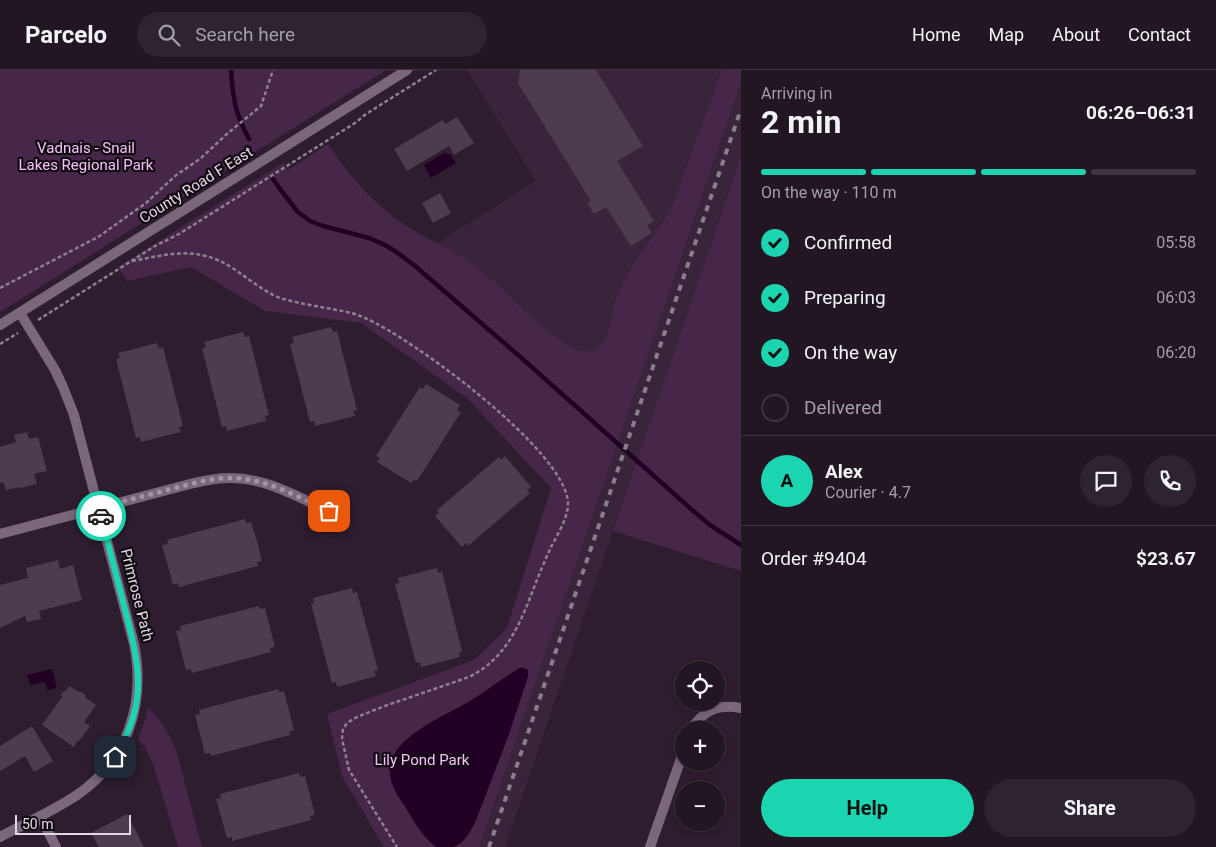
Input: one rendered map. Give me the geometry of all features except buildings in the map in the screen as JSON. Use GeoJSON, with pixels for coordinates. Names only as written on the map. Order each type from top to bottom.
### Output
{"type":"FeatureCollection","features":[{"type":"Feature","properties":{"kind":"street","name":"County Road F East"},"geometry":{"type":"LineString","coordinates":[[0,325],[407,70]]}},
{"type":"Feature","properties":{"kind":"street","name":"Primrose Path"},"geometry":{"type":"LineString","coordinates":[[0,837],[77,795],[104,772],[115,757],[126,736],[137,702],[138,672],[136,651],[78,428],[68,397],[55,370],[20,313]]}},
{"type":"Feature","properties":{"kind":"street"},"geometry":{"type":"LineString","coordinates":[[0,534],[205,480],[234,478],[268,484],[329,511]]}},
{"type":"Feature","properties":{"kind":"street"},"geometry":{"type":"LineString","coordinates":[[697,721],[714,709],[727,706],[741,708]]}},
{"type":"Feature","properties":{"kind":"street"},"geometry":{"type":"LineString","coordinates":[[650,847],[677,771]]}},
{"type":"Feature","properties":{"kind":"street"},"geometry":{"type":"LineString","coordinates":[[40,816],[56,847]]}},
{"type":"Feature","properties":{"kind":"path"},"geometry":{"type":"LineString","coordinates":[[0,288],[98,238],[146,203],[175,176],[201,158],[261,106],[273,70]]}},
{"type":"Feature","properties":{"kind":"path"},"geometry":{"type":"LineString","coordinates":[[47,314],[155,246],[187,229],[436,70]]}},
{"type":"Feature","properties":{"kind":"path"},"geometry":{"type":"LineString","coordinates":[[132,261],[184,253],[209,256],[228,265],[280,298],[350,313],[378,324],[410,343],[479,394],[538,451],[554,472],[565,491],[568,508],[564,521],[546,558],[518,627],[497,657],[480,671],[469,677],[357,717],[347,723],[343,729],[342,739],[349,770],[397,847]]}},
{"type":"Feature","properties":{"kind":"path"},"geometry":{"type":"LineString","coordinates":[[0,344],[12,336]]}},
{"type":"Feature","properties":{"kind":"shaded area"},"geometry":{"type":"Polygon","coordinates":[[[467,70],[741,70],[741,156],[505,847],[474,847],[619,420],[423,252],[536,181],[467,70]]]}},
{"type":"Feature","properties":{"kind":"shaded area"},"geometry":{"type":"Polygon","coordinates":[[[444,153],[451,155],[456,163],[431,178],[424,165],[444,153]]]}},
{"type":"Feature","properties":{"kind":"shaded area"},"geometry":{"type":"Polygon","coordinates":[[[520,668],[528,670],[526,683],[508,737],[475,823],[466,838],[457,846],[436,847],[419,829],[395,790],[390,775],[393,758],[399,747],[409,737],[433,721],[475,698],[520,668]]]}},
{"type":"Feature","properties":{"kind":"shaded area"},"geometry":{"type":"Polygon","coordinates":[[[52,669],[57,688],[47,690],[45,682],[30,685],[27,675],[52,669]]]}},
{"type":"Feature","properties":{"kind":"green space","name":"Vadnais - Snail Lakes Regional Park"},"geometry":{"type":"Polygon","coordinates":[[[0,70],[386,70],[0,312],[0,70]]]}},
{"type":"Feature","properties":{"kind":"green space","name":"Lily Pond Park"},"geometry":{"type":"Polygon","coordinates":[[[722,70],[741,70],[741,82],[479,847],[384,847],[342,776],[327,714],[474,660],[507,628],[551,488],[467,398],[361,323],[265,311],[191,267],[127,281],[118,267],[283,163],[288,170],[328,144],[361,187],[393,217],[472,264],[535,320],[562,341],[586,352],[595,350],[601,345],[608,334],[614,306],[621,287],[640,254],[670,212],[722,70]]]}},
{"type":"Feature","properties":{"kind":"green space"},"geometry":{"type":"Polygon","coordinates":[[[741,156],[741,571],[613,531],[741,156]]]}},
{"type":"Feature","properties":{"kind":"green space"},"geometry":{"type":"Polygon","coordinates":[[[148,707],[164,727],[176,750],[202,847],[178,847],[153,764],[145,747],[138,740],[148,707]]]}},
{"type":"Feature","properties":{"kind":"waterway"},"geometry":{"type":"LineString","coordinates":[[231,70],[236,106],[249,139]]}},
{"type":"Feature","properties":{"kind":"waterway"},"geometry":{"type":"LineString","coordinates":[[273,179],[298,212],[310,221],[369,238],[395,251],[415,266],[691,509],[710,525],[741,545]]}},
{"type":"Feature","properties":{"kind":"railway"},"geometry":{"type":"LineString","coordinates":[[489,847],[741,109]]}},
{"type":"Feature","properties":{"kind":"way so far"},"geometry":{"type":"LineString","coordinates":[[101,516],[98,508],[205,480],[228,478],[239,478],[268,484],[329,511]]}},
{"type":"Feature","properties":{"kind":"route"},"geometry":{"type":"LineString","coordinates":[[101,516],[134,644],[138,672],[138,694],[134,715],[115,757]]}}]}
